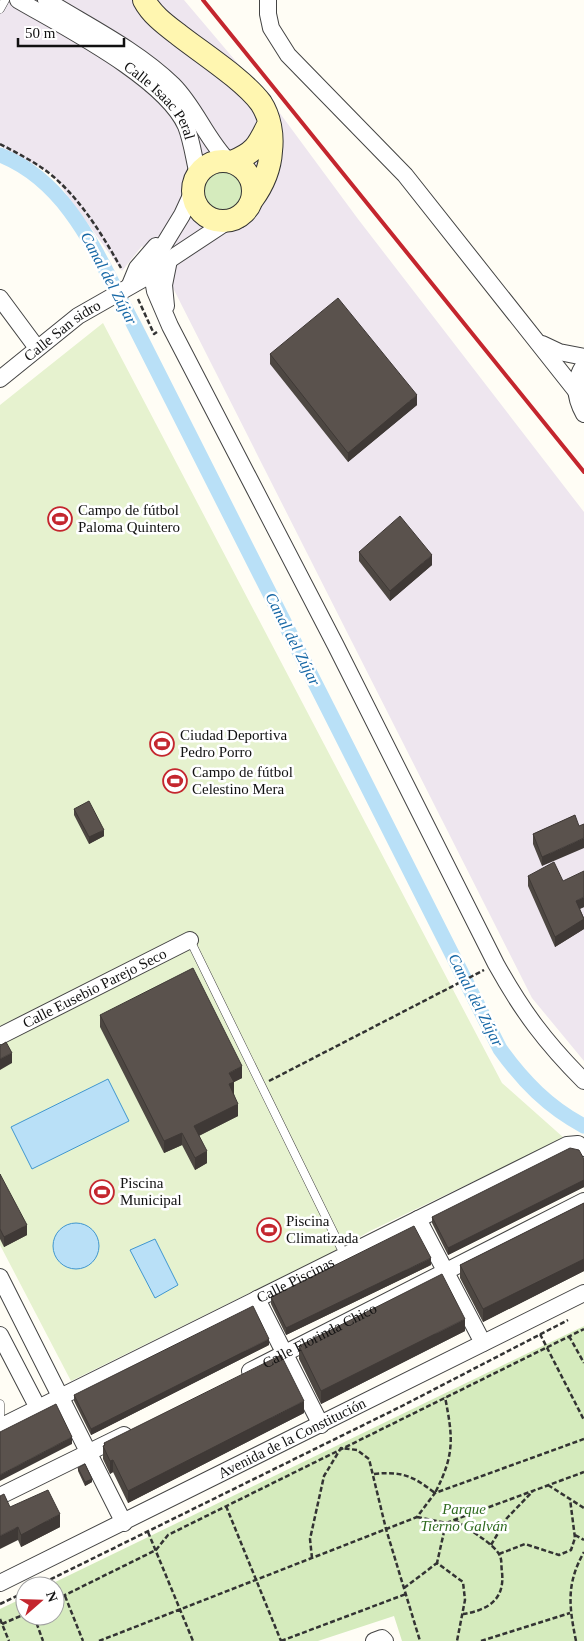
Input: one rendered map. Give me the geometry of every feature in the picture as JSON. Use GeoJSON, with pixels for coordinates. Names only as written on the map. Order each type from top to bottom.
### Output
{"type":"FeatureCollection","features":[{"type":"Feature","properties":{"kind":"street","name":"Calle Isaac Peral"},"geometry":{"type":"LineString","coordinates":[[18,0],[151,83],[167,99],[186,126],[195,183]]}},
{"type":"Feature","properties":{"kind":"street","name":"Calle Isaac Peral"},"geometry":{"type":"LineString","coordinates":[[46,0],[141,60],[172,85],[191,106],[213,145],[231,162]]}},
{"type":"Feature","properties":{"kind":"street"},"geometry":{"type":"LineString","coordinates":[[144,0],[155,16],[249,91],[260,103],[269,123],[272,140],[268,169],[261,189],[243,214],[228,221],[169,260],[151,269]]}},
{"type":"Feature","properties":{"kind":"street"},"geometry":{"type":"LineString","coordinates":[[268,0],[271,28],[288,55],[405,175],[576,391]]}},
{"type":"Feature","properties":{"kind":"street"},"geometry":{"type":"LineString","coordinates":[[231,162],[249,154],[258,147],[269,123]]}},
{"type":"Feature","properties":{"kind":"street"},"geometry":{"type":"LineString","coordinates":[[252,200],[252,181],[241,166],[231,162],[213,162],[195,183],[178,221],[151,269],[155,291],[496,964],[521,1007],[547,1043],[584,1081]]}},
{"type":"Feature","properties":{"kind":"street"},"geometry":{"type":"LineString","coordinates":[[195,183],[195,201],[204,214],[218,221],[228,221]]}},
{"type":"Feature","properties":{"kind":"street"},"geometry":{"type":"LineString","coordinates":[[155,291],[130,285],[137,268],[178,221]]}},
{"type":"Feature","properties":{"kind":"street"},"geometry":{"type":"LineString","coordinates":[[167,318],[164,285],[169,260]]}},
{"type":"Feature","properties":{"kind":"street","name":"Calle San sidro"},"geometry":{"type":"LineString","coordinates":[[0,379],[67,324],[102,300],[143,279],[151,269]]}},
{"type":"Feature","properties":{"kind":"street"},"geometry":{"type":"LineString","coordinates":[[0,298],[38,348]]}},
{"type":"Feature","properties":{"kind":"street"},"geometry":{"type":"LineString","coordinates":[[538,342],[565,354],[584,357]]}},
{"type":"Feature","properties":{"kind":"street"},"geometry":{"type":"LineString","coordinates":[[584,365],[577,379],[576,391],[578,404],[584,414]]}},
{"type":"Feature","properties":{"kind":"street","name":"Calle Eusebio Parejo Seco"},"geometry":{"type":"LineString","coordinates":[[0,1036],[190,940]]}},
{"type":"Feature","properties":{"kind":"street","name":"Calle Piscinas"},"geometry":{"type":"LineString","coordinates":[[0,1427],[567,1145],[578,1144],[584,1148]]}},
{"type":"Feature","properties":{"kind":"street","name":"Calle Florinda Chico"},"geometry":{"type":"LineString","coordinates":[[239,1376],[584,1201]]}},
{"type":"Feature","properties":{"kind":"street"},"geometry":{"type":"LineString","coordinates":[[418,1219],[483,1343]]}},
{"type":"Feature","properties":{"kind":"street"},"geometry":{"type":"LineString","coordinates":[[0,1277],[62,1396],[124,1523]]}},
{"type":"Feature","properties":{"kind":"street","name":"Avenida de la Constitución"},"geometry":{"type":"LineString","coordinates":[[0,1583],[141,1515],[584,1293]]}},
{"type":"Feature","properties":{"kind":"street"},"geometry":{"type":"LineString","coordinates":[[257,1299],[321,1425]]}},
{"type":"Feature","properties":{"kind":"street"},"geometry":{"type":"LineString","coordinates":[[0,1335],[38,1408]]}},
{"type":"Feature","properties":{"kind":"street"},"geometry":{"type":"LineString","coordinates":[[0,1496],[142,1426]]}},
{"type":"Feature","properties":{"kind":"lane"},"geometry":{"type":"LineString","coordinates":[[0,9],[5,0]]}},
{"type":"Feature","properties":{"kind":"lane"},"geometry":{"type":"LineString","coordinates":[[190,940],[341,1248]]}},
{"type":"Feature","properties":{"kind":"lane"},"geometry":{"type":"LineString","coordinates":[[0,1404],[0,1427]]}},
{"type":"Feature","properties":{"kind":"path"},"geometry":{"type":"LineString","coordinates":[[261,1085],[475,974]]}},
{"type":"Feature","properties":{"kind":"path"},"geometry":{"type":"LineString","coordinates":[[532,1319],[584,1420]]}},
{"type":"Feature","properties":{"kind":"path"},"geometry":{"type":"LineString","coordinates":[[58,1576],[402,1406],[569,1319]]}},
{"type":"Feature","properties":{"kind":"path"},"geometry":{"type":"LineString","coordinates":[[83,1641],[65,1596],[156,1550],[168,1535],[445,1396],[584,1329]]}},
{"type":"Feature","properties":{"kind":"path"},"geometry":{"type":"LineString","coordinates":[[569,1336],[584,1363]]}},
{"type":"Feature","properties":{"kind":"path"},"geometry":{"type":"LineString","coordinates":[[418,1517],[435,1493],[451,1456],[451,1432],[445,1396]]}},
{"type":"Feature","properties":{"kind":"path"},"geometry":{"type":"LineString","coordinates":[[435,1493],[584,1439]]}},
{"type":"Feature","properties":{"kind":"path"},"geometry":{"type":"LineString","coordinates":[[342,1448],[357,1450],[369,1459],[386,1529],[420,1641]]}},
{"type":"Feature","properties":{"kind":"path"},"geometry":{"type":"LineString","coordinates":[[312,1558],[310,1539],[324,1476],[342,1448]]}},
{"type":"Feature","properties":{"kind":"path"},"geometry":{"type":"LineString","coordinates":[[374,1474],[392,1472],[408,1475],[435,1493]]}},
{"type":"Feature","properties":{"kind":"path"},"geometry":{"type":"LineString","coordinates":[[99,1641],[418,1517],[446,1523],[584,1472]]}},
{"type":"Feature","properties":{"kind":"path"},"geometry":{"type":"LineString","coordinates":[[548,1485],[584,1508]]}},
{"type":"Feature","properties":{"kind":"path"},"geometry":{"type":"LineString","coordinates":[[491,1546],[507,1518],[534,1490]]}},
{"type":"Feature","properties":{"kind":"path"},"geometry":{"type":"LineString","coordinates":[[498,1554],[525,1544],[558,1555],[571,1550],[574,1534],[570,1499]]}},
{"type":"Feature","properties":{"kind":"path"},"geometry":{"type":"LineString","coordinates":[[226,1506],[280,1641],[406,1594]]}},
{"type":"Feature","properties":{"kind":"path"},"geometry":{"type":"LineString","coordinates":[[141,1515],[194,1641]]}},
{"type":"Feature","properties":{"kind":"path"},"geometry":{"type":"LineString","coordinates":[[455,1520],[491,1546],[500,1556],[503,1584],[496,1600],[479,1611],[463,1614]]}},
{"type":"Feature","properties":{"kind":"path"},"geometry":{"type":"LineString","coordinates":[[404,1588],[437,1563],[446,1523]]}},
{"type":"Feature","properties":{"kind":"path"},"geometry":{"type":"LineString","coordinates":[[574,1534],[584,1540]]}},
{"type":"Feature","properties":{"kind":"path"},"geometry":{"type":"LineString","coordinates":[[576,1641],[569,1606],[575,1568],[584,1552]]}},
{"type":"Feature","properties":{"kind":"path"},"geometry":{"type":"LineString","coordinates":[[437,1563],[463,1582],[466,1600],[457,1641]]}},
{"type":"Feature","properties":{"kind":"path"},"geometry":{"type":"LineString","coordinates":[[0,1604],[15,1597]]}},
{"type":"Feature","properties":{"kind":"path"},"geometry":{"type":"LineString","coordinates":[[480,1641],[570,1613]]}},
{"type":"Feature","properties":{"kind":"path"},"geometry":{"type":"LineString","coordinates":[[2,1624],[15,1618]]}},
{"type":"Feature","properties":{"kind":"path"},"geometry":{"type":"LineString","coordinates":[[0,1619],[9,1641]]}},
{"type":"Feature","properties":{"kind":"path"},"geometry":{"type":"LineString","coordinates":[[38,1626],[43,1641]]}},
{"type":"Feature","properties":{"kind":"shaded area"},"geometry":{"type":"Polygon","coordinates":[[[0,0],[184,0],[279,112],[358,219],[584,512],[584,1061],[532,998],[171,284],[142,246],[122,271],[52,174],[0,146],[0,0]]]}},
{"type":"Feature","properties":{"kind":"green space"},"geometry":{"type":"Polygon","coordinates":[[[222,168],[237,174],[243,189],[237,204],[222,210],[207,204],[201,189],[207,174],[222,168]]]}},
{"type":"Feature","properties":{"kind":"green space","name":"Ciudad Deportiva Pedro Porro"},"geometry":{"type":"Polygon","coordinates":[[[103,323],[502,1083],[564,1138],[370,1231],[341,1248],[71,1381],[0,1245],[0,405],[103,323]]]}},
{"type":"Feature","properties":{"kind":"green space","name":"Parque Tierno Galván"},"geometry":{"type":"Polygon","coordinates":[[[584,1326],[584,1641],[402,1641],[394,1616],[318,1641],[0,1641],[0,1609],[15,1602],[15,1626],[65,1626],[65,1577],[584,1326]]]}},
{"type":"Feature","properties":{"kind":"water"},"geometry":{"type":"Polygon","coordinates":[[[108,1079],[129,1121],[32,1169],[11,1127],[108,1079]]]}},
{"type":"Feature","properties":{"kind":"water"},"geometry":{"type":"Polygon","coordinates":[[[76,1223],[89,1227],[95,1233],[99,1246],[95,1259],[89,1265],[76,1269],[63,1265],[57,1259],[53,1246],[57,1233],[63,1227],[76,1223]]]}},
{"type":"Feature","properties":{"kind":"water"},"geometry":{"type":"Polygon","coordinates":[[[155,1239],[178,1285],[155,1298],[130,1250],[155,1239]]]}},
{"type":"Feature","properties":{"kind":"building"},"geometry":{"type":"Polygon","coordinates":[[[338,298],[417,395],[348,453],[270,354],[338,298]]]}},
{"type":"Feature","properties":{"kind":"building"},"geometry":{"type":"Polygon","coordinates":[[[400,516],[432,555],[390,591],[359,552],[400,516]]]}},
{"type":"Feature","properties":{"kind":"building"},"geometry":{"type":"Polygon","coordinates":[[[89,801],[104,830],[89,837],[74,809],[89,801]]]}},
{"type":"Feature","properties":{"kind":"building"},"geometry":{"type":"Polygon","coordinates":[[[575,815],[579,826],[584,824],[584,838],[542,857],[533,834],[575,815]]]}},
{"type":"Feature","properties":{"kind":"building"},"geometry":{"type":"Polygon","coordinates":[[[554,862],[563,881],[584,871],[584,897],[576,901],[584,919],[555,937],[528,876],[554,862]]]}},
{"type":"Feature","properties":{"kind":"building"},"geometry":{"type":"Polygon","coordinates":[[[193,968],[242,1066],[229,1073],[234,1082],[229,1084],[238,1104],[194,1126],[207,1151],[195,1158],[182,1133],[164,1141],[100,1015],[193,968]]]}},
{"type":"Feature","properties":{"kind":"building"},"geometry":{"type":"Polygon","coordinates":[[[6,1042],[12,1053],[0,1059],[0,1046],[6,1042]]]}},
{"type":"Feature","properties":{"kind":"building"},"geometry":{"type":"Polygon","coordinates":[[[570,1148],[579,1150],[584,1159],[584,1180],[448,1248],[432,1217],[570,1148]]]}},
{"type":"Feature","properties":{"kind":"building"},"geometry":{"type":"Polygon","coordinates":[[[0,1174],[27,1225],[4,1237],[0,1229],[0,1174]]]}},
{"type":"Feature","properties":{"kind":"building"},"geometry":{"type":"Polygon","coordinates":[[[584,1203],[584,1259],[483,1309],[460,1265],[584,1203]]]}},
{"type":"Feature","properties":{"kind":"building"},"geometry":{"type":"Polygon","coordinates":[[[414,1226],[431,1258],[286,1328],[271,1297],[414,1226]]]}},
{"type":"Feature","properties":{"kind":"building"},"geometry":{"type":"Polygon","coordinates":[[[442,1274],[465,1319],[321,1391],[299,1346],[442,1274]]]}},
{"type":"Feature","properties":{"kind":"building"},"geometry":{"type":"Polygon","coordinates":[[[253,1306],[269,1339],[91,1429],[74,1395],[253,1306]]]}},
{"type":"Feature","properties":{"kind":"building"},"geometry":{"type":"Polygon","coordinates":[[[281,1355],[304,1401],[128,1491],[113,1460],[110,1461],[103,1446],[105,1445],[104,1443],[281,1355]]]}},
{"type":"Feature","properties":{"kind":"building"},"geometry":{"type":"Polygon","coordinates":[[[56,1404],[72,1437],[0,1475],[0,1432],[56,1404]]]}},
{"type":"Feature","properties":{"kind":"building"},"geometry":{"type":"Polygon","coordinates":[[[85,1464],[92,1479],[85,1482],[78,1468],[85,1464]]]}},
{"type":"Feature","properties":{"kind":"building"},"geometry":{"type":"Polygon","coordinates":[[[48,1490],[60,1514],[21,1535],[18,1527],[0,1536],[0,1496],[4,1494],[10,1507],[48,1490]]]}},
{"type":"Feature","properties":{"kind":"waterway","name":"Canal del Zújar"},"geometry":{"type":"LineString","coordinates":[[0,155],[25,168],[46,184],[64,204],[95,250],[500,1049],[537,1092],[571,1119],[584,1126]]}},
{"type":"Feature","properties":{"kind":"railway"},"geometry":{"type":"LineString","coordinates":[[203,0],[584,472]]}},
{"type":"Feature","properties":{"kind":"place","name":"Campo de fútbol Paloma Quintero"},"geometry":{"type":"Point","coordinates":[60,519]}},
{"type":"Feature","properties":{"kind":"place","name":"Ciudad Deportiva Pedro Porro"},"geometry":{"type":"Point","coordinates":[162,744]}},
{"type":"Feature","properties":{"kind":"place","name":"Campo de fútbol Celestino Mera"},"geometry":{"type":"Point","coordinates":[175,781]}},
{"type":"Feature","properties":{"kind":"place","name":"Piscina Municipal"},"geometry":{"type":"Point","coordinates":[102,1192]}},
{"type":"Feature","properties":{"kind":"place","name":"Piscina Climatizada"},"geometry":{"type":"Point","coordinates":[269,1230]}}]}
